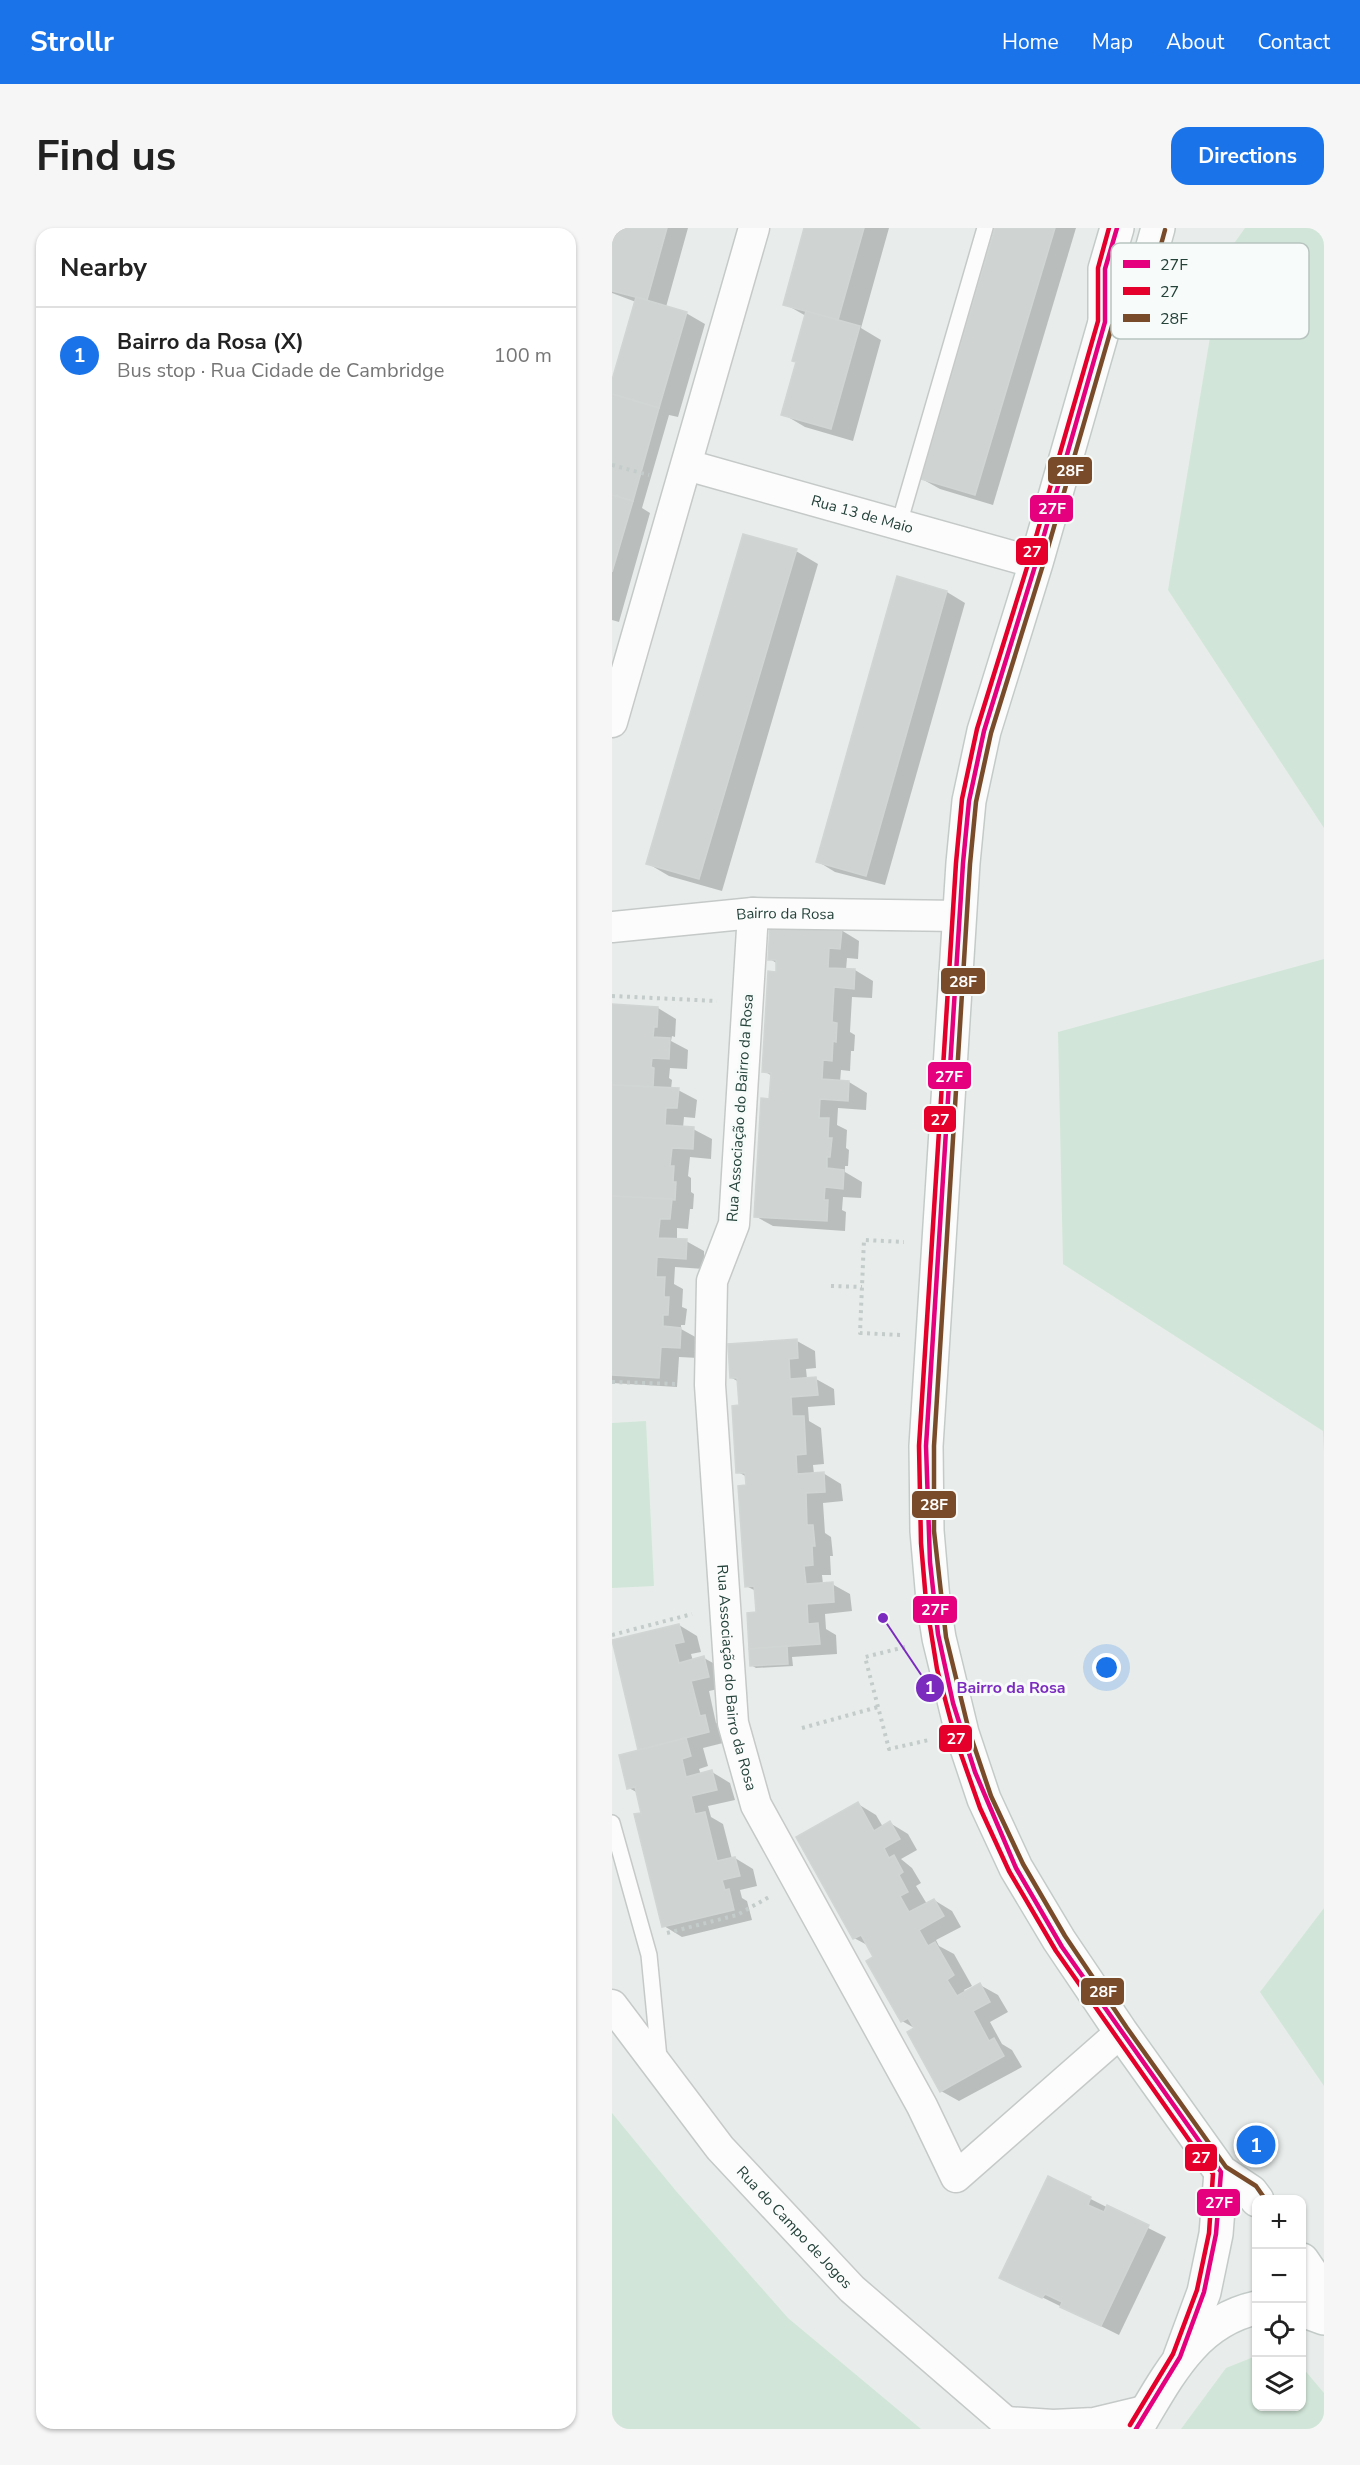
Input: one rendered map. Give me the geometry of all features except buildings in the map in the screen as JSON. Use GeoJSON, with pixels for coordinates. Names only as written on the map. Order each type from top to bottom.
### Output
{"type":"FeatureCollection","features":[{"type":"Feature","properties":{"kind":"street"},"geometry":{"type":"LineString","coordinates":[[612,722],[754,228]]}},
{"type":"Feature","properties":{"kind":"street"},"geometry":{"type":"LineString","coordinates":[[1112,243],[1117,228]]}},
{"type":"Feature","properties":{"kind":"street"},"geometry":{"type":"LineString","coordinates":[[1154,243],[1158,228]]}},
{"type":"Feature","properties":{"kind":"street"},"geometry":{"type":"LineString","coordinates":[[1111,248],[1105,268],[1105,322],[1036,563],[984,731],[969,801],[926,1446],[927,1531],[939,1638],[962,1732],[984,1799],[1016,1868],[1059,1940],[1121,2032],[1221,2172],[1254,2195]]}},
{"type":"Feature","properties":{"kind":"street"},"geometry":{"type":"LineString","coordinates":[[1105,322],[1111,315]]}},
{"type":"Feature","properties":{"kind":"street","name":"Rua 13 de Maio"},"geometry":{"type":"LineString","coordinates":[[687,465],[1036,563]]}},
{"type":"Feature","properties":{"kind":"street","name":"Bairro da Rosa"},"geometry":{"type":"LineString","coordinates":[[612,927],[753,913],[960,916]]}},
{"type":"Feature","properties":{"kind":"street","name":"Rua Associação do Bairro da Rosa"},"geometry":{"type":"LineString","coordinates":[[753,913],[734,1224],[712,1281],[710,1385],[733,1723],[756,1805],[922,2106],[956,2177],[1121,2032]]}},
{"type":"Feature","properties":{"kind":"street","name":"Rua do Campo de Jogos"},"geometry":{"type":"LineString","coordinates":[[612,2006],[720,2148],[852,2289],[1008,2426]]}},
{"type":"Feature","properties":{"kind":"street"},"geometry":{"type":"LineString","coordinates":[[1008,2426],[1142,2419],[1180,2357],[1204,2292],[1216,2234],[1221,2172]]}},
{"type":"Feature","properties":{"kind":"street"},"geometry":{"type":"LineString","coordinates":[[1306,2266],[1324,2292]]}},
{"type":"Feature","properties":{"kind":"street"},"geometry":{"type":"LineString","coordinates":[[1180,2357],[1216,2323],[1252,2310]]}},
{"type":"Feature","properties":{"kind":"street"},"geometry":{"type":"LineString","coordinates":[[1306,2311],[1324,2318]]}},
{"type":"Feature","properties":{"kind":"lane"},"geometry":{"type":"LineString","coordinates":[[899,525],[985,228]]}},
{"type":"Feature","properties":{"kind":"lane"},"geometry":{"type":"LineString","coordinates":[[612,1823],[649,1955],[660,2071]]}},
{"type":"Feature","properties":{"kind":"path"},"geometry":{"type":"LineString","coordinates":[[612,465],[647,475]]}},
{"type":"Feature","properties":{"kind":"path"},"geometry":{"type":"LineString","coordinates":[[612,996],[748,1002]]}},
{"type":"Feature","properties":{"kind":"path"},"geometry":{"type":"LineString","coordinates":[[860,1333],[864,1240],[938,1243]]}},
{"type":"Feature","properties":{"kind":"path"},"geometry":{"type":"LineString","coordinates":[[831,1286],[862,1287]]}},
{"type":"Feature","properties":{"kind":"path"},"geometry":{"type":"LineString","coordinates":[[612,1382],[669,1384]]}},
{"type":"Feature","properties":{"kind":"path"},"geometry":{"type":"LineString","coordinates":[[612,1635],[673,1619]]}},
{"type":"Feature","properties":{"kind":"path"},"geometry":{"type":"LineString","coordinates":[[939,1638],[865,1657],[889,1749],[962,1732]]}},
{"type":"Feature","properties":{"kind":"path"},"geometry":{"type":"LineString","coordinates":[[802,1728],[878,1707]]}},
{"type":"Feature","properties":{"kind":"path"},"geometry":{"type":"LineString","coordinates":[[672,1932],[737,1915]]}},
{"type":"Feature","properties":{"kind":"green space"},"geometry":{"type":"Polygon","coordinates":[[[1245,228],[1324,228],[1324,828],[1168,590],[1210,339],[1309,339],[1309,243],[1234,243],[1245,228]]]}},
{"type":"Feature","properties":{"kind":"green space"},"geometry":{"type":"Polygon","coordinates":[[[1324,959],[1324,1452],[1323,1431],[1063,1264],[1058,1032],[1324,959]]]}},
{"type":"Feature","properties":{"kind":"green space"},"geometry":{"type":"Polygon","coordinates":[[[646,1421],[654,1586],[612,1588],[612,1423],[646,1421]]]}},
{"type":"Feature","properties":{"kind":"green space"},"geometry":{"type":"Polygon","coordinates":[[[1324,1908],[1324,2086],[1260,1992],[1324,1908]]]}},
{"type":"Feature","properties":{"kind":"green space"},"geometry":{"type":"Polygon","coordinates":[[[612,2113],[676,2191],[788,2318],[921,2429],[612,2429],[612,2113]]]}},
{"type":"Feature","properties":{"kind":"green space"},"geometry":{"type":"Polygon","coordinates":[[[1252,2358],[1252,2411],[1306,2411],[1306,2372],[1324,2393],[1324,2429],[1181,2429],[1226,2368],[1252,2358]]]}},
{"type":"Feature","properties":{"kind":"transit line","name":"27"},"geometry":{"type":"LineString","coordinates":[[1109,228],[1098,268],[1098,321],[1029,561],[977,729],[962,799],[919,1446],[921,1543],[926,1601],[937,1669],[956,1740],[980,1808],[1009,1871],[1056,1951],[1213,2174],[1209,2233],[1197,2290],[1173,2354],[1130,2425]]}},
{"type":"Feature","properties":{"kind":"transit line","name":"27F"},"geometry":{"type":"LineString","coordinates":[[1113,243],[1117,228]]}},
{"type":"Feature","properties":{"kind":"transit line","name":"28F"},"geometry":{"type":"LineString","coordinates":[[1161,243],[1165,230]]}},
{"type":"Feature","properties":{"kind":"transit line","name":"27F"},"geometry":{"type":"LineString","coordinates":[[1111,248],[1105,269],[1105,322],[1036,563],[984,731],[969,801],[963,863],[926,1446],[930,1562],[938,1634],[953,1703],[975,1772],[1016,1868],[1062,1947],[1221,2172],[1216,2234],[1204,2292],[1180,2357],[1136,2429]]}},
{"type":"Feature","properties":{"kind":"transit line","name":"28F"},"geometry":{"type":"LineString","coordinates":[[1111,329],[1043,565],[991,733],[976,802],[970,864],[934,1446],[934,1531],[946,1637],[969,1731],[991,1796],[1023,1864],[1065,1936],[1226,2167],[1256,2186],[1262,2195]]}},
{"type":"Feature","properties":{"kind":"place","name":"Bairro da Rosa"},"geometry":{"type":"Point","coordinates":[883,1618]}},
{"type":"Feature","properties":{"kind":"place","name":"Bairro da Rosa (X)"},"geometry":{"type":"Point","coordinates":[1256,2145]}}]}
